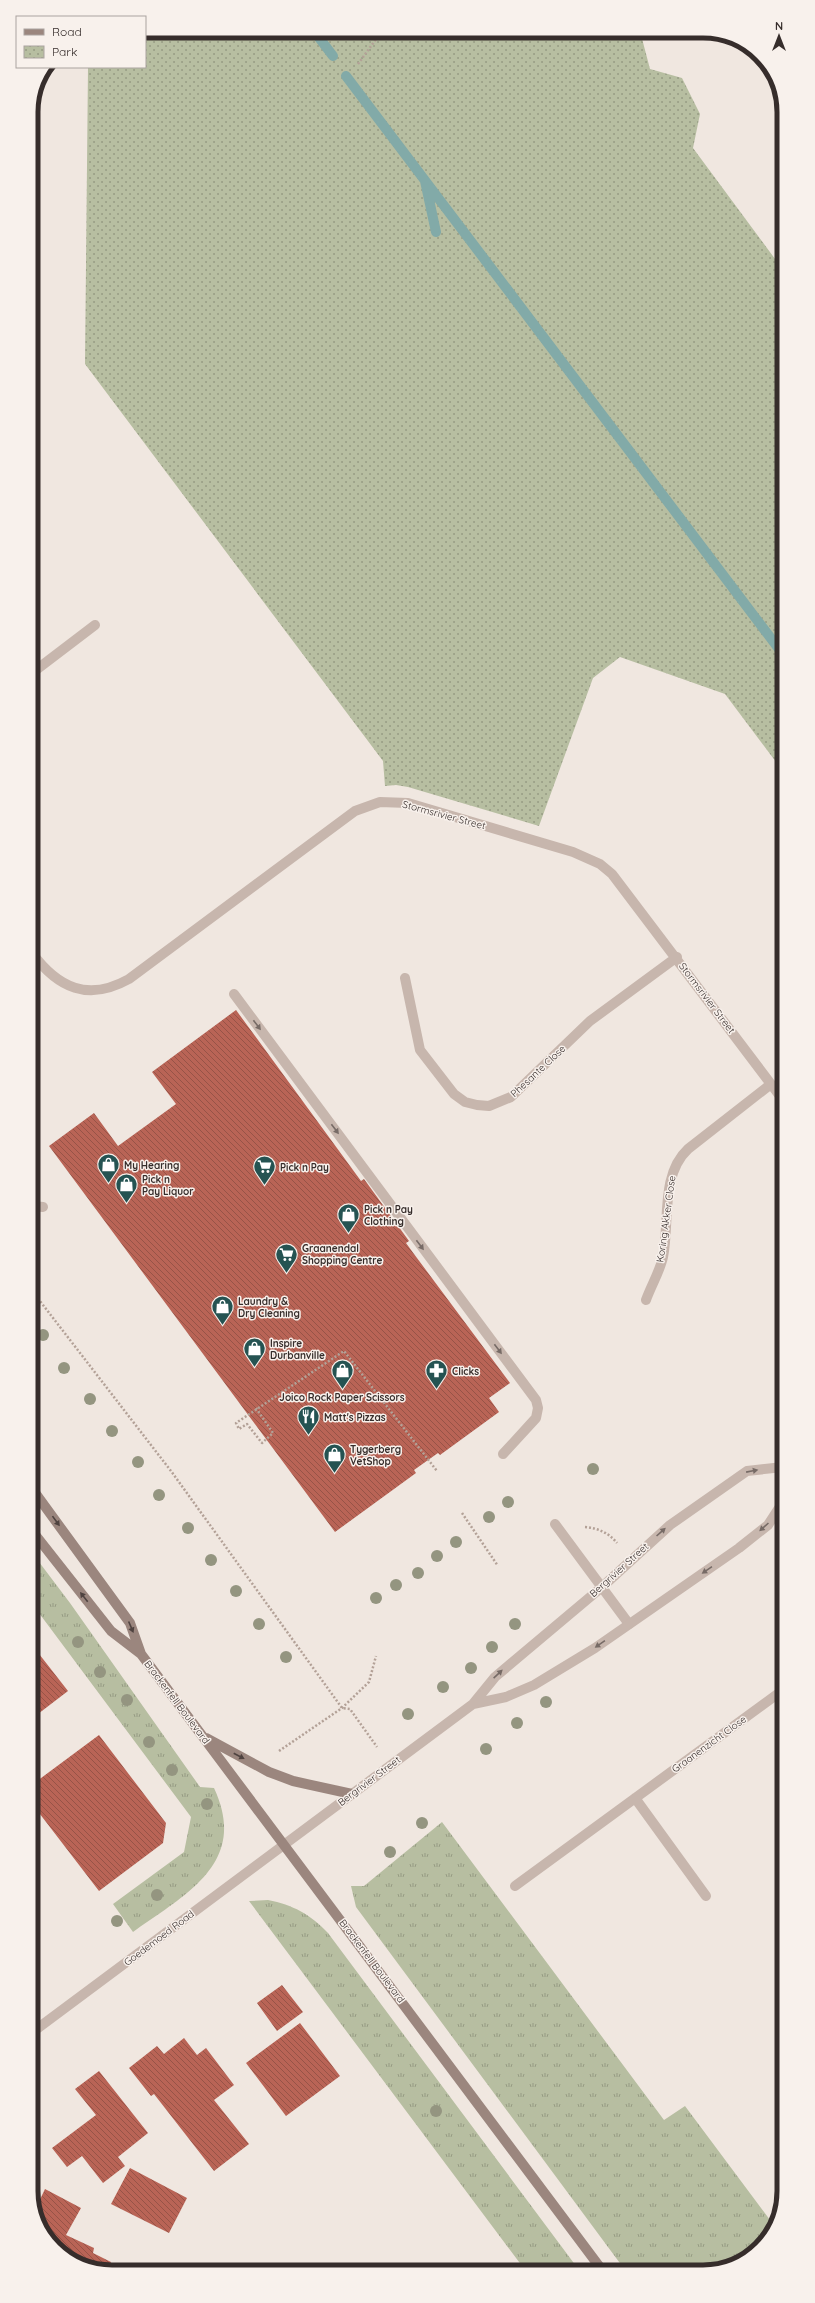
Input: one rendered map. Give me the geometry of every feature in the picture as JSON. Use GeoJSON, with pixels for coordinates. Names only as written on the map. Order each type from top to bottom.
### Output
{"type":"FeatureCollection","features":[{"type":"Feature","properties":{"kind":"street"},"geometry":{"type":"LineString","coordinates":[[38,668],[95,625]]}},
{"type":"Feature","properties":{"kind":"street","name":"Stormsrivier Street"},"geometry":{"type":"LineString","coordinates":[[38,960],[49,973],[58,980],[75,988],[93,990],[118,985],[129,979],[355,811],[380,802],[394,801],[408,803],[587,857],[612,874],[623,885],[777,1093]]}},
{"type":"Feature","properties":{"kind":"street","name":"Phesante Close"},"geometry":{"type":"LineString","coordinates":[[405,978],[420,1050],[454,1094],[465,1102],[489,1106],[511,1097],[590,1021],[677,957]]}},
{"type":"Feature","properties":{"kind":"street"},"geometry":{"type":"LineString","coordinates":[[234,994],[536,1400],[536,1418],[503,1454]]}},
{"type":"Feature","properties":{"kind":"street","name":"Koring Akker Close"},"geometry":{"type":"LineString","coordinates":[[646,1300],[663,1258],[671,1179],[677,1162],[688,1149],[771,1084]]}},
{"type":"Feature","properties":{"kind":"street"},"geometry":{"type":"LineString","coordinates":[[38,1207],[43,1207]]}},
{"type":"Feature","properties":{"kind":"street","name":"Bergrivier Street"},"geometry":{"type":"LineString","coordinates":[[285,1844],[473,1704],[495,1677],[602,1587],[670,1525],[747,1472],[777,1467]]}},
{"type":"Feature","properties":{"kind":"street","name":"Brackenfell Boulevard"},"geometry":{"type":"LineString","coordinates":[[38,1497],[130,1623],[141,1654]]}},
{"type":"Feature","properties":{"kind":"street","name":"Bergrivier Street"},"geometry":{"type":"LineString","coordinates":[[473,1704],[506,1696],[534,1685],[595,1648],[739,1548],[768,1525],[777,1511]]}},
{"type":"Feature","properties":{"kind":"street"},"geometry":{"type":"LineString","coordinates":[[555,1524],[629,1624]]}},
{"type":"Feature","properties":{"kind":"street","name":"Brackenfell Boulevard"},"geometry":{"type":"LineString","coordinates":[[38,1538],[111,1631],[141,1654],[232,1777],[285,1844],[598,2265]]}},
{"type":"Feature","properties":{"kind":"street","name":"Graanenzicht Close"},"geometry":{"type":"LineString","coordinates":[[515,1886],[777,1694]]}},
{"type":"Feature","properties":{"kind":"street"},"geometry":{"type":"LineString","coordinates":[[204,1738],[259,1766],[293,1781],[352,1794]]}},
{"type":"Feature","properties":{"kind":"street"},"geometry":{"type":"LineString","coordinates":[[635,1798],[706,1896]]}},
{"type":"Feature","properties":{"kind":"street","name":"Goedemoed Road"},"geometry":{"type":"LineString","coordinates":[[38,2028],[285,1844]]}},
{"type":"Feature","properties":{"kind":"path"},"geometry":{"type":"LineString","coordinates":[[358,64],[377,38]]}},
{"type":"Feature","properties":{"kind":"path"},"geometry":{"type":"LineString","coordinates":[[38,1299],[176,1478],[342,1708],[350,1709],[390,1765]]}},
{"type":"Feature","properties":{"kind":"path"},"geometry":{"type":"LineString","coordinates":[[256,1408],[273,1433],[262,1443],[247,1424],[239,1429],[236,1423],[256,1408],[344,1351],[437,1471]]}},
{"type":"Feature","properties":{"kind":"path"},"geometry":{"type":"LineString","coordinates":[[462,1514],[498,1566]]}},
{"type":"Feature","properties":{"kind":"path"},"geometry":{"type":"LineString","coordinates":[[555,1524],[592,1527],[610,1535],[632,1559]]}},
{"type":"Feature","properties":{"kind":"path"},"geometry":{"type":"LineString","coordinates":[[259,1766],[342,1708],[369,1682],[376,1656]]}},
{"type":"Feature","properties":{"kind":"green space"},"geometry":{"type":"Polygon","coordinates":[[[146,38],[642,38],[650,69],[682,78],[700,114],[693,148],[777,262],[777,763],[725,694],[620,657],[593,678],[539,826],[408,787],[396,785],[385,786],[383,761],[85,364],[88,68],[146,68],[146,38]]]}},
{"type":"Feature","properties":{"kind":"green space"},"geometry":{"type":"Polygon","coordinates":[[[38,1561],[70,1603],[200,1787],[214,1788],[223,1814],[224,1837],[218,1857],[206,1874],[191,1890],[133,1932],[113,1904],[184,1852],[191,1817],[38,1612],[38,1561]]]}},
{"type":"Feature","properties":{"kind":"green space"},"geometry":{"type":"Polygon","coordinates":[[[442,1822],[664,2120],[685,2106],[770,2221],[762,2236],[744,2253],[731,2259],[713,2264],[621,2265],[356,1907],[351,1886],[364,1886],[442,1822]]]}},
{"type":"Feature","properties":{"kind":"green space"},"geometry":{"type":"Polygon","coordinates":[[[268,1900],[301,1911],[328,1933],[575,2265],[521,2265],[249,1901],[268,1900]]]}},
{"type":"Feature","properties":{"kind":"building","name":"Graanendal Shopping Centre"},"geometry":{"type":"Polygon","coordinates":[[[236,1010],[361,1181],[364,1179],[409,1241],[406,1243],[510,1383],[489,1398],[499,1412],[440,1455],[438,1453],[414,1470],[416,1473],[335,1532],[49,1146],[94,1113],[118,1146],[176,1104],[152,1072],[236,1010]]]}},
{"type":"Feature","properties":{"kind":"building"},"geometry":{"type":"Polygon","coordinates":[[[38,1653],[68,1691],[38,1714],[38,1653]]]}},
{"type":"Feature","properties":{"kind":"building"},"geometry":{"type":"Polygon","coordinates":[[[99,1735],[166,1823],[163,1843],[99,1891],[38,1812],[38,1780],[99,1735]]]}},
{"type":"Feature","properties":{"kind":"building"},"geometry":{"type":"Polygon","coordinates":[[[282,1985],[303,2012],[277,2031],[257,2003],[282,1985]]]}},
{"type":"Feature","properties":{"kind":"building"},"geometry":{"type":"Polygon","coordinates":[[[300,2023],[340,2076],[286,2116],[246,2063],[300,2023]]]}},
{"type":"Feature","properties":{"kind":"building"},"geometry":{"type":"Polygon","coordinates":[[[184,2038],[197,2055],[206,2048],[234,2085],[214,2100],[249,2144],[214,2171],[154,2094],[151,2096],[129,2068],[157,2046],[164,2054],[184,2038]]]}},
{"type":"Feature","properties":{"kind":"building"},"geometry":{"type":"Polygon","coordinates":[[[99,2071],[148,2133],[118,2157],[125,2166],[103,2183],[82,2156],[67,2167],[52,2148],[96,2115],[75,2089],[99,2071]]]}},
{"type":"Feature","properties":{"kind":"building"},"geometry":{"type":"Polygon","coordinates":[[[130,2168],[187,2198],[169,2233],[111,2204],[130,2168]]]}},
{"type":"Feature","properties":{"kind":"building"},"geometry":{"type":"Polygon","coordinates":[[[45,2189],[81,2208],[66,2235],[94,2248],[93,2253],[111,2262],[110,2265],[97,2264],[84,2259],[71,2253],[63,2247],[50,2232],[44,2219],[39,2201],[45,2189]]]}},
{"type":"Feature","properties":{"kind":"waterway"},"geometry":{"type":"LineString","coordinates":[[319,38],[333,56]]}},
{"type":"Feature","properties":{"kind":"waterway"},"geometry":{"type":"LineString","coordinates":[[346,76],[777,646]]}},
{"type":"Feature","properties":{"kind":"waterway"},"geometry":{"type":"LineString","coordinates":[[425,181],[436,232]]}},
{"type":"Feature","properties":{"kind":"place","name":"My Hearing"},"geometry":{"type":"Point","coordinates":[109,1184]}},
{"type":"Feature","properties":{"kind":"place","name":"Pick n Pay"},"geometry":{"type":"Point","coordinates":[265,1186]}},
{"type":"Feature","properties":{"kind":"place","name":"Pick n Pay Liquor"},"geometry":{"type":"Point","coordinates":[126,1204]}},
{"type":"Feature","properties":{"kind":"place","name":"Pick n Pay Clothing"},"geometry":{"type":"Point","coordinates":[349,1234]}},
{"type":"Feature","properties":{"kind":"place","name":"Graanendal Shopping Centre"},"geometry":{"type":"Point","coordinates":[286,1274]}},
{"type":"Feature","properties":{"kind":"place","name":"Laundry & Dry Cleaning"},"geometry":{"type":"Point","coordinates":[222,1326]}},
{"type":"Feature","properties":{"kind":"place","name":"Inspire Durbanville"},"geometry":{"type":"Point","coordinates":[254,1368]}},
{"type":"Feature","properties":{"kind":"place","name":"Joico Rock Paper Scissors"},"geometry":{"type":"Point","coordinates":[342,1390]}},
{"type":"Feature","properties":{"kind":"place","name":"Clicks"},"geometry":{"type":"Point","coordinates":[436,1390]}},
{"type":"Feature","properties":{"kind":"place","name":"Matt's Pizzas"},"geometry":{"type":"Point","coordinates":[308,1436]}},
{"type":"Feature","properties":{"kind":"place","name":"Tygerberg VetShop"},"geometry":{"type":"Point","coordinates":[335,1474]}}]}
